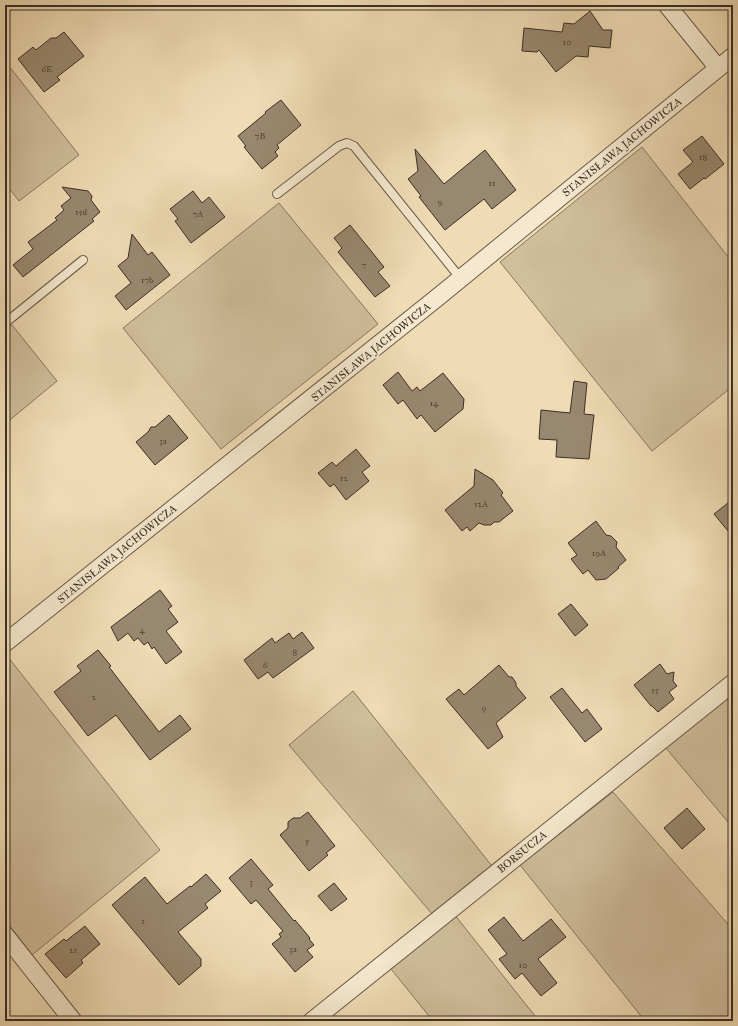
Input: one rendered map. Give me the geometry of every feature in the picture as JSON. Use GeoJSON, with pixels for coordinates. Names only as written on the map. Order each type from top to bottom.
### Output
{"type":"FeatureCollection","features":[{"type":"Feature","properties":{"kind":"street"},"geometry":{"type":"LineString","coordinates":[[667,5],[718,68]]}},
{"type":"Feature","properties":{"kind":"street","name":"STANISŁAWA JACHOWICZA"},"geometry":{"type":"LineString","coordinates":[[5,643],[461,279],[733,56]]}},
{"type":"Feature","properties":{"kind":"street","name":"BORSUCZA"},"geometry":{"type":"LineString","coordinates":[[312,1021],[733,683]]}},
{"type":"Feature","properties":{"kind":"street"},"geometry":{"type":"LineString","coordinates":[[5,935],[73,1021]]}},
{"type":"Feature","properties":{"kind":"lane"},"geometry":{"type":"LineString","coordinates":[[5,9],[10,5]]}},
{"type":"Feature","properties":{"kind":"lane"},"geometry":{"type":"LineString","coordinates":[[277,194],[339,146],[347,143],[354,146],[461,279]]}},
{"type":"Feature","properties":{"kind":"lane"},"geometry":{"type":"LineString","coordinates":[[5,323],[83,260]]}},
{"type":"Feature","properties":{"kind":"shaded area"},"geometry":{"type":"Polygon","coordinates":[[[5,61],[79,155],[19,201],[5,183],[5,61]]]}},
{"type":"Feature","properties":{"kind":"shaded area"},"geometry":{"type":"Polygon","coordinates":[[[642,147],[733,263],[733,386],[652,451],[500,262],[642,147]]]}},
{"type":"Feature","properties":{"kind":"shaded area"},"geometry":{"type":"Polygon","coordinates":[[[279,203],[378,324],[221,449],[123,328],[279,203]]]}},
{"type":"Feature","properties":{"kind":"shaded area"},"geometry":{"type":"Polygon","coordinates":[[[12,325],[57,381],[5,424],[5,330],[12,325]]]}},
{"type":"Feature","properties":{"kind":"shaded area"},"geometry":{"type":"Polygon","coordinates":[[[8,657],[160,850],[32,955],[5,920],[5,660],[8,657]]]}},
{"type":"Feature","properties":{"kind":"shaded area"},"geometry":{"type":"Polygon","coordinates":[[[733,689],[733,828],[665,747],[733,689]]]}},
{"type":"Feature","properties":{"kind":"shaded area"},"geometry":{"type":"Polygon","coordinates":[[[353,691],[492,866],[432,914],[289,745],[353,691]]]}},
{"type":"Feature","properties":{"kind":"shaded area"},"geometry":{"type":"Polygon","coordinates":[[[613,792],[733,930],[733,1021],[645,1021],[520,865],[613,792]]]}},
{"type":"Feature","properties":{"kind":"shaded area"},"geometry":{"type":"Polygon","coordinates":[[[454,914],[539,1021],[433,1021],[391,969],[454,914]]]}},
{"type":"Feature","properties":{"kind":"building"},"geometry":{"type":"Polygon","coordinates":[[[590,11],[603,30],[612,30],[610,48],[589,46],[588,57],[576,56],[556,72],[539,50],[537,52],[522,51],[524,28],[562,32],[564,23],[574,24],[590,11]]]}},
{"type":"Feature","properties":{"kind":"building"},"geometry":{"type":"Polygon","coordinates":[[[64,32],[84,56],[57,77],[60,80],[44,92],[18,59],[33,47],[36,50],[51,38],[56,38],[64,32]]]}},
{"type":"Feature","properties":{"kind":"building"},"geometry":{"type":"Polygon","coordinates":[[[281,100],[301,125],[277,145],[279,148],[275,152],[278,156],[262,169],[244,147],[246,146],[238,136],[281,100]]]}},
{"type":"Feature","properties":{"kind":"building"},"geometry":{"type":"Polygon","coordinates":[[[702,136],[724,164],[690,189],[678,174],[693,162],[683,150],[702,136]]]}},
{"type":"Feature","properties":{"kind":"building"},"geometry":{"type":"Polygon","coordinates":[[[415,149],[444,184],[485,150],[516,190],[492,209],[484,199],[445,230],[419,197],[421,196],[408,179],[418,171],[415,149]]]}},
{"type":"Feature","properties":{"kind":"building"},"geometry":{"type":"Polygon","coordinates":[[[62,187],[88,191],[92,196],[91,200],[100,212],[92,219],[94,221],[23,277],[13,265],[33,249],[28,242],[57,220],[55,218],[64,210],[61,206],[71,198],[62,187]]]}},
{"type":"Feature","properties":{"kind":"building"},"geometry":{"type":"Polygon","coordinates":[[[193,191],[202,203],[209,197],[225,217],[191,243],[175,221],[178,219],[170,209],[193,191]]]}},
{"type":"Feature","properties":{"kind":"building"},"geometry":{"type":"Polygon","coordinates":[[[350,225],[384,267],[378,272],[390,286],[375,297],[338,252],[342,248],[334,238],[350,225]]]}},
{"type":"Feature","properties":{"kind":"building"},"geometry":{"type":"Polygon","coordinates":[[[132,234],[148,255],[152,252],[170,275],[126,310],[115,296],[131,283],[118,266],[128,258],[132,234]]]}},
{"type":"Feature","properties":{"kind":"building"},"geometry":{"type":"Polygon","coordinates":[[[398,372],[412,391],[417,387],[420,391],[443,373],[464,399],[463,409],[435,432],[421,415],[417,419],[403,400],[398,404],[383,385],[398,372]]]}},
{"type":"Feature","properties":{"kind":"building"},"geometry":{"type":"Polygon","coordinates":[[[574,381],[587,383],[584,414],[594,415],[589,459],[556,457],[557,440],[539,439],[541,410],[570,413],[574,381]]]}},
{"type":"Feature","properties":{"kind":"building"},"geometry":{"type":"Polygon","coordinates":[[[169,415],[188,438],[155,465],[136,442],[148,432],[151,427],[155,427],[169,415]]]}},
{"type":"Feature","properties":{"kind":"building"},"geometry":{"type":"Polygon","coordinates":[[[356,449],[370,466],[362,472],[369,481],[346,500],[334,484],[330,487],[318,473],[332,462],[336,466],[356,449]]]}},
{"type":"Feature","properties":{"kind":"building"},"geometry":{"type":"Polygon","coordinates":[[[475,469],[493,480],[503,493],[501,495],[513,511],[499,522],[494,522],[491,525],[479,523],[470,531],[467,527],[462,531],[445,510],[474,486],[475,469]]]}},
{"type":"Feature","properties":{"kind":"building"},"geometry":{"type":"Polygon","coordinates":[[[733,499],[733,537],[714,514],[733,499]]]}},
{"type":"Feature","properties":{"kind":"building"},"geometry":{"type":"Polygon","coordinates":[[[596,521],[606,535],[611,536],[617,542],[616,547],[626,560],[606,579],[596,580],[588,570],[583,574],[571,559],[577,555],[568,543],[596,521]]]}},
{"type":"Feature","properties":{"kind":"building"},"geometry":{"type":"Polygon","coordinates":[[[160,590],[172,606],[168,609],[178,622],[166,631],[182,652],[166,664],[154,647],[152,649],[148,642],[144,645],[138,638],[134,641],[128,633],[118,641],[111,627],[160,590]]]}},
{"type":"Feature","properties":{"kind":"building"},"geometry":{"type":"Polygon","coordinates":[[[571,604],[588,625],[575,636],[558,614],[571,604]]]}},
{"type":"Feature","properties":{"kind":"building"},"geometry":{"type":"Polygon","coordinates":[[[302,632],[314,648],[273,678],[268,672],[258,679],[244,660],[272,638],[275,643],[289,633],[293,639],[302,632]]]}},
{"type":"Feature","properties":{"kind":"building"},"geometry":{"type":"Polygon","coordinates":[[[98,650],[111,666],[109,667],[159,732],[180,715],[191,729],[150,760],[116,715],[88,736],[54,692],[81,671],[77,666],[98,650]]]}},
{"type":"Feature","properties":{"kind":"building"},"geometry":{"type":"Polygon","coordinates":[[[660,664],[667,674],[674,672],[673,681],[677,686],[669,692],[674,699],[658,712],[651,706],[634,685],[660,664]]]}},
{"type":"Feature","properties":{"kind":"building"},"geometry":{"type":"Polygon","coordinates":[[[499,665],[509,677],[512,677],[516,683],[516,686],[526,698],[496,723],[503,737],[488,749],[446,699],[459,689],[464,695],[499,665]]]}},
{"type":"Feature","properties":{"kind":"building"},"geometry":{"type":"Polygon","coordinates":[[[562,688],[582,713],[587,709],[602,729],[585,742],[550,697],[562,688]]]}},
{"type":"Feature","properties":{"kind":"building"},"geometry":{"type":"Polygon","coordinates":[[[687,808],[705,829],[682,849],[664,828],[687,808]]]}},
{"type":"Feature","properties":{"kind":"building"},"geometry":{"type":"Polygon","coordinates":[[[308,812],[335,846],[326,853],[328,855],[309,871],[280,835],[288,828],[288,822],[293,818],[300,818],[308,812]]]}},
{"type":"Feature","properties":{"kind":"building"},"geometry":{"type":"Polygon","coordinates":[[[251,859],[273,885],[268,889],[310,938],[309,939],[314,945],[307,950],[313,957],[295,972],[272,944],[281,937],[279,934],[283,931],[256,900],[251,904],[229,878],[251,859]]]}},
{"type":"Feature","properties":{"kind":"building"},"geometry":{"type":"Polygon","coordinates":[[[206,874],[221,891],[205,904],[208,908],[178,932],[201,959],[201,966],[179,985],[112,905],[145,877],[167,904],[206,874]]]}},
{"type":"Feature","properties":{"kind":"building"},"geometry":{"type":"Polygon","coordinates":[[[334,883],[347,899],[331,911],[318,896],[334,883]]]}},
{"type":"Feature","properties":{"kind":"building"},"geometry":{"type":"Polygon","coordinates":[[[504,917],[523,941],[551,919],[566,937],[538,959],[557,983],[541,996],[522,973],[515,979],[499,959],[507,954],[488,930],[504,917]]]}},
{"type":"Feature","properties":{"kind":"building"},"geometry":{"type":"Polygon","coordinates":[[[85,926],[100,944],[81,960],[83,963],[66,978],[45,954],[64,939],[66,941],[85,926]]]}}]}
